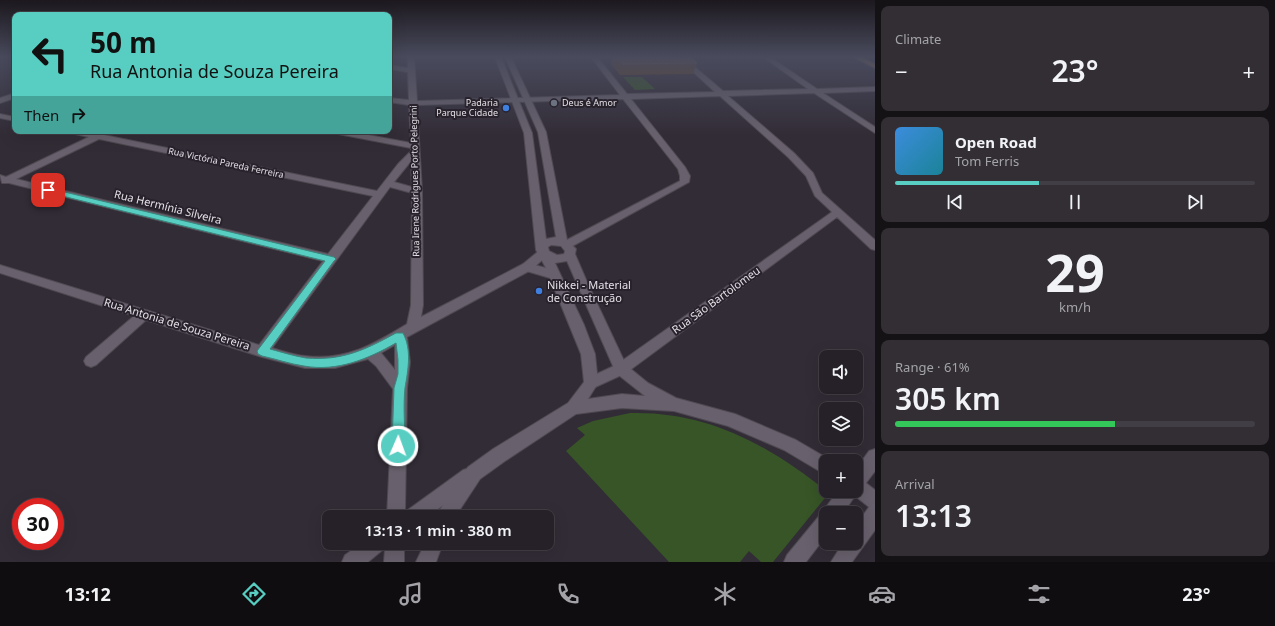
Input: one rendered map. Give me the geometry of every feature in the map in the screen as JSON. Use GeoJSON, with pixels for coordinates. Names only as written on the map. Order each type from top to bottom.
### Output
{"type":"FeatureCollection","features":[{"type":"Feature","properties":{"kind":"street","name":"Rua Irene Rodrigues Porto Pelegrini"},"geometry":{"type":"LineString","coordinates":[[412,83],[417,191],[417,305],[413,327]]}},
{"type":"Feature","properties":{"kind":"street"},"geometry":{"type":"LineString","coordinates":[[510,83],[528,133],[544,253]]}},
{"type":"Feature","properties":{"kind":"street"},"geometry":{"type":"LineString","coordinates":[[520,83],[542,132],[568,257],[560,259],[544,253]]}},
{"type":"Feature","properties":{"kind":"street"},"geometry":{"type":"LineString","coordinates":[[573,408],[591,383],[588,354],[577,325],[542,246],[547,242],[566,247],[684,182],[685,176],[682,169],[614,83]]}},
{"type":"Feature","properties":{"kind":"street"},"geometry":{"type":"LineString","coordinates":[[710,83],[791,155],[810,175],[818,194],[875,246]]}},
{"type":"Feature","properties":{"kind":"street"},"geometry":{"type":"LineString","coordinates":[[805,83],[875,131]]}},
{"type":"Feature","properties":{"kind":"street"},"geometry":{"type":"LineString","coordinates":[[392,100],[413,102],[875,89]]}},
{"type":"Feature","properties":{"kind":"street"},"geometry":{"type":"LineString","coordinates":[[0,101],[12,96]]}},
{"type":"Feature","properties":{"kind":"street"},"geometry":{"type":"LineString","coordinates":[[0,116],[12,118]]}},
{"type":"Feature","properties":{"kind":"street","name":"Rua Victória Pareda Ferreira"},"geometry":{"type":"LineString","coordinates":[[87,134],[380,195]]}},
{"type":"Feature","properties":{"kind":"street"},"geometry":{"type":"LineString","coordinates":[[2,181],[101,134]]}},
{"type":"Feature","properties":{"kind":"street"},"geometry":{"type":"LineString","coordinates":[[262,351],[415,149],[346,134]]}},
{"type":"Feature","properties":{"kind":"street","name":"Rua Hermínia Silveira"},"geometry":{"type":"LineString","coordinates":[[2,181],[331,259]]}},
{"type":"Feature","properties":{"kind":"street"},"geometry":{"type":"LineString","coordinates":[[389,184],[417,191]]}},
{"type":"Feature","properties":{"kind":"street","name":"Rua São Bartolomeu"},"geometry":{"type":"LineString","coordinates":[[591,383],[621,369],[838,212]]}},
{"type":"Feature","properties":{"kind":"street"},"geometry":{"type":"LineString","coordinates":[[566,247],[621,369],[643,387],[674,404]]}},
{"type":"Feature","properties":{"kind":"street"},"geometry":{"type":"LineString","coordinates":[[396,510],[400,388],[404,360],[400,336],[413,327],[527,268],[544,253]]}},
{"type":"Feature","properties":{"kind":"street"},"geometry":{"type":"LineString","coordinates":[[527,268],[555,275]]}},
{"type":"Feature","properties":{"kind":"street","name":"Rua Antonia de Souza Pereira"},"geometry":{"type":"LineString","coordinates":[[0,269],[262,351],[305,362],[335,362],[358,357],[400,336]]}},
{"type":"Feature","properties":{"kind":"street"},"geometry":{"type":"LineString","coordinates":[[417,305],[434,316]]}},
{"type":"Feature","properties":{"kind":"street"},"geometry":{"type":"LineString","coordinates":[[91,362],[144,314]]}},
{"type":"Feature","properties":{"kind":"street"},"geometry":{"type":"LineString","coordinates":[[370,352],[381,362],[400,388]]}},
{"type":"Feature","properties":{"kind":"street"},"geometry":{"type":"LineString","coordinates":[[421,510],[548,423],[573,408],[622,401],[674,404],[730,419],[790,445],[819,463]]}},
{"type":"Feature","properties":{"kind":"street"},"geometry":{"type":"LineString","coordinates":[[863,473],[875,457]]}},
{"type":"Feature","properties":{"kind":"street"},"geometry":{"type":"LineString","coordinates":[[450,510],[474,473]]}},
{"type":"Feature","properties":{"kind":"street"},"geometry":{"type":"LineString","coordinates":[[863,492],[875,501]]}},
{"type":"Feature","properties":{"kind":"street"},"geometry":{"type":"LineString","coordinates":[[838,506],[844,498]]}},
{"type":"Feature","properties":{"kind":"street"},"geometry":{"type":"LineString","coordinates":[[863,531],[875,514]]}},
{"type":"Feature","properties":{"kind":"street"},"geometry":{"type":"LineString","coordinates":[[794,562],[819,530]]}},
{"type":"Feature","properties":{"kind":"street"},"geometry":{"type":"LineString","coordinates":[[352,562],[368,550]]}},
{"type":"Feature","properties":{"kind":"street"},"geometry":{"type":"LineString","coordinates":[[394,562],[395,550]]}},
{"type":"Feature","properties":{"kind":"street"},"geometry":{"type":"LineString","coordinates":[[426,562],[431,550]]}},
{"type":"Feature","properties":{"kind":"street"},"geometry":{"type":"LineString","coordinates":[[841,562],[849,550]]}},
{"type":"Feature","properties":{"kind":"green space"},"geometry":{"type":"Polygon","coordinates":[[[629,83],[649,83],[655,89],[635,90],[629,83]]]}},
{"type":"Feature","properties":{"kind":"green space"},"geometry":{"type":"Polygon","coordinates":[[[630,413],[658,414],[686,418],[711,425],[736,434],[784,460],[819,486],[819,498],[825,498],[773,562],[761,562],[749,551],[740,562],[669,562],[566,451],[585,435],[577,428],[593,421],[630,413]]]}},
{"type":"Feature","properties":{"kind":"place","name":"Deus é Amor"},"geometry":{"type":"Point","coordinates":[554,103]}},
{"type":"Feature","properties":{"kind":"place","name":"Padaria Parque Cidade"},"geometry":{"type":"Point","coordinates":[506,108]}},
{"type":"Feature","properties":{"kind":"place","name":"Nikkei - Material de Construção"},"geometry":{"type":"Point","coordinates":[539,291]}},
{"type":"Feature","properties":{"kind":"route"},"geometry":{"type":"LineString","coordinates":[[48,190],[331,259],[262,351],[305,362],[335,362],[358,357],[379,348],[400,336],[404,360],[400,388],[398,446]]}}]}
